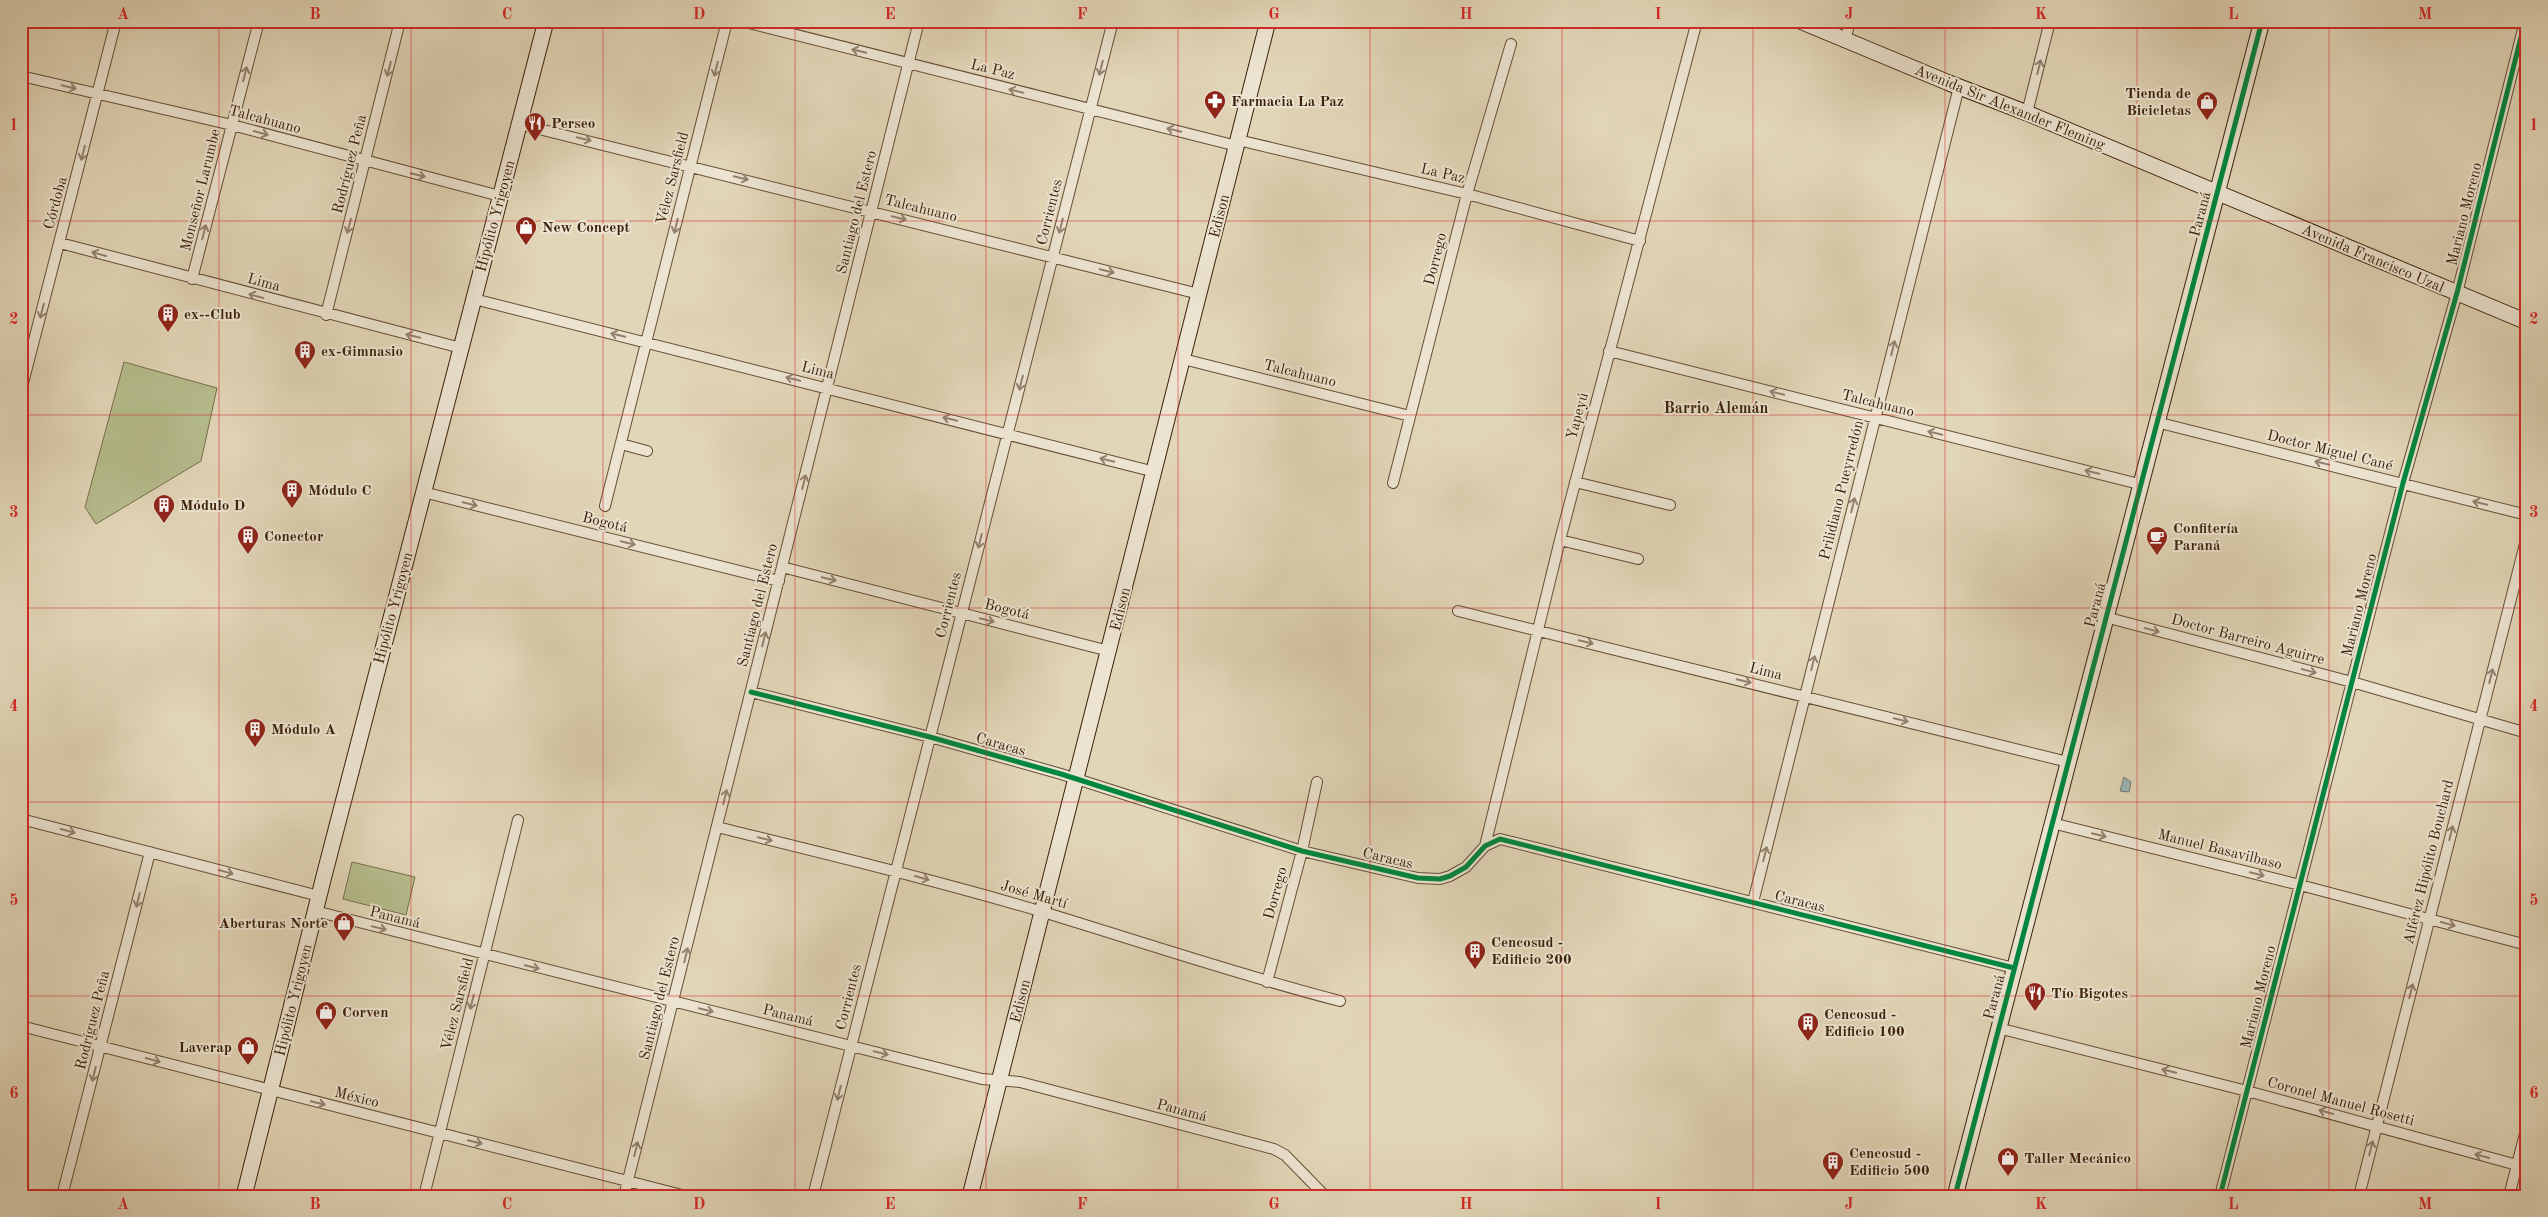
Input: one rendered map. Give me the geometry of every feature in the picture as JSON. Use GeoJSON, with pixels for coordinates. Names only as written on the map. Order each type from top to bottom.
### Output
{"type":"FeatureCollection","features":[{"type":"Feature","properties":{"kind":"street","name":"Córdoba"},"geometry":{"type":"LineString","coordinates":[[21,391],[116,21]]}},
{"type":"Feature","properties":{"kind":"street","name":"Monseñor Larumbe"},"geometry":{"type":"LineString","coordinates":[[192,279],[259,21]]}},
{"type":"Feature","properties":{"kind":"street","name":"Rodríguez Peña"},"geometry":{"type":"LineString","coordinates":[[326,314],[366,162],[400,21]]}},
{"type":"Feature","properties":{"kind":"street","name":"Hipólito Yrigoyen"},"geometry":{"type":"LineString","coordinates":[[244,1196],[317,904],[546,21]]}},
{"type":"Feature","properties":{"kind":"street","name":"Vélez Sarsfield"},"geometry":{"type":"LineString","coordinates":[[605,506],[728,21]]}},
{"type":"Feature","properties":{"kind":"street","name":"La Paz"},"geometry":{"type":"LineString","coordinates":[[741,21],[1091,109],[1467,194],[1640,241]]}},
{"type":"Feature","properties":{"kind":"street","name":"Santiago del Estero"},"geometry":{"type":"LineString","coordinates":[[624,1196],[919,21]]}},
{"type":"Feature","properties":{"kind":"street","name":"Corrientes"},"geometry":{"type":"LineString","coordinates":[[813,1196],[1113,21]]}},
{"type":"Feature","properties":{"kind":"street","name":"Edison"},"geometry":{"type":"LineString","coordinates":[[970,1196],[1268,21]]}},
{"type":"Feature","properties":{"kind":"street","name":"Yapeyú"},"geometry":{"type":"LineString","coordinates":[[1485,846],[1560,540],[1697,21]]}},
{"type":"Feature","properties":{"kind":"street","name":"Avenida Sir Alexander Fleming"},"geometry":{"type":"LineString","coordinates":[[1800,21],[1845,41],[2027,113],[2219,194]]}},
{"type":"Feature","properties":{"kind":"street"},"geometry":{"type":"LineString","coordinates":[[1845,41],[1850,21]]}},
{"type":"Feature","properties":{"kind":"street"},"geometry":{"type":"LineString","coordinates":[[2027,113],[2050,21]]}},
{"type":"Feature","properties":{"kind":"street","name":"Paraná"},"geometry":{"type":"LineString","coordinates":[[1955,1196],[2139,484],[2219,194],[2262,21]]}},
{"type":"Feature","properties":{"kind":"street","name":"Mariano Moreno"},"geometry":{"type":"LineString","coordinates":[[2220,1196],[2403,483],[2457,293],[2526,21]]}},
{"type":"Feature","properties":{"kind":"street","name":"Dorrego"},"geometry":{"type":"LineString","coordinates":[[1393,483],[1467,194],[1511,44]]}},
{"type":"Feature","properties":{"kind":"street","name":"Talcahuano"},"geometry":{"type":"LineString","coordinates":[[21,76],[232,125],[500,196]]}},
{"type":"Feature","properties":{"kind":"street","name":"Prilidiano Pueyrredón"},"geometry":{"type":"LineString","coordinates":[[1753,902],[1959,86]]}},
{"type":"Feature","properties":{"kind":"street","name":"Talcahuano"},"geometry":{"type":"LineString","coordinates":[[519,124],[1200,294]]}},
{"type":"Feature","properties":{"kind":"street","name":"Avenida Francisco Uzal"},"geometry":{"type":"LineString","coordinates":[[2219,194],[2527,322]]}},
{"type":"Feature","properties":{"kind":"street","name":"Lima"},"geometry":{"type":"LineString","coordinates":[[60,244],[461,348]]}},
{"type":"Feature","properties":{"kind":"street","name":"Lima"},"geometry":{"type":"LineString","coordinates":[[474,299],[1155,472]]}},
{"type":"Feature","properties":{"kind":"street","name":"Talcahuano"},"geometry":{"type":"LineString","coordinates":[[1609,351],[2139,484]]}},
{"type":"Feature","properties":{"kind":"street","name":"Talcahuano"},"geometry":{"type":"LineString","coordinates":[[1183,359],[1410,416]]}},
{"type":"Feature","properties":{"kind":"street","name":"Doctor Miguel Cané"},"geometry":{"type":"LineString","coordinates":[[2156,422],[2527,515]]}},
{"type":"Feature","properties":{"kind":"street"},"geometry":{"type":"LineString","coordinates":[[621,444],[647,451]]}},
{"type":"Feature","properties":{"kind":"street"},"geometry":{"type":"LineString","coordinates":[[1575,482],[1670,505]]}},
{"type":"Feature","properties":{"kind":"street","name":"Bogotá"},"geometry":{"type":"LineString","coordinates":[[423,492],[779,581]]}},
{"type":"Feature","properties":{"kind":"street","name":"Alférez Hipólito Bouchard"},"geometry":{"type":"LineString","coordinates":[[2359,1196],[2527,536]]}},
{"type":"Feature","properties":{"kind":"street"},"geometry":{"type":"LineString","coordinates":[[1560,540],[1638,559]]}},
{"type":"Feature","properties":{"kind":"street","name":"Bogotá"},"geometry":{"type":"LineString","coordinates":[[782,568],[1109,651]]}},
{"type":"Feature","properties":{"kind":"street","name":"Lima"},"geometry":{"type":"LineString","coordinates":[[1458,611],[2068,762]]}},
{"type":"Feature","properties":{"kind":"street","name":"Doctor Barreiro Aguirre"},"geometry":{"type":"LineString","coordinates":[[2105,618],[2352,682],[2527,733]]}},
{"type":"Feature","properties":{"kind":"street","name":"Caracas"},"geometry":{"type":"LineString","coordinates":[[751,692],[930,737],[1076,779],[1302,851],[1418,878],[1440,879],[1466,867],[1485,846],[1500,839],[2014,968]]}},
{"type":"Feature","properties":{"kind":"street","name":"Dorrego"},"geometry":{"type":"LineString","coordinates":[[1267,982],[1302,851],[1317,782]]}},
{"type":"Feature","properties":{"kind":"street","name":"Panamá"},"geometry":{"type":"LineString","coordinates":[[21,819],[150,852],[484,955],[982,1079],[1020,1082],[1274,1149],[1285,1155],[1325,1196]]}},
{"type":"Feature","properties":{"kind":"street","name":"Vélez Sarsfield"},"geometry":{"type":"LineString","coordinates":[[424,1196],[518,820]]}},
{"type":"Feature","properties":{"kind":"street","name":"Manuel Basavilbaso"},"geometry":{"type":"LineString","coordinates":[[2052,823],[2300,884],[2527,944]]}},
{"type":"Feature","properties":{"kind":"street","name":"José Martí"},"geometry":{"type":"LineString","coordinates":[[717,827],[896,871],[1043,912],[1267,982],[1340,1001]]}},
{"type":"Feature","properties":{"kind":"street","name":"Rodríguez Peña"},"geometry":{"type":"LineString","coordinates":[[62,1196],[150,852]]}},
{"type":"Feature","properties":{"kind":"street","name":"México"},"geometry":{"type":"LineString","coordinates":[[21,1026],[686,1196]]}},
{"type":"Feature","properties":{"kind":"street","name":"Coronel Manuel Rosetti"},"geometry":{"type":"LineString","coordinates":[[1998,1028],[2247,1090],[2517,1165],[2527,1174]]}},
{"type":"Feature","properties":{"kind":"street"},"geometry":{"type":"LineString","coordinates":[[2509,1196],[2527,1126]]}},
{"type":"Feature","properties":{"kind":"green space"},"geometry":{"type":"Polygon","coordinates":[[[124,362],[217,388],[201,461],[96,524],[85,507],[124,362]]]}},
{"type":"Feature","properties":{"kind":"green space"},"geometry":{"type":"Polygon","coordinates":[[[352,862],[415,877],[406,915],[343,899],[352,862]]]}},
{"type":"Feature","properties":{"kind":"water"},"geometry":{"type":"Polygon","coordinates":[[[2124,777],[2131,782],[2129,792],[2120,791],[2124,777]]]}},
{"type":"Feature","properties":{"kind":"cycle path"},"geometry":{"type":"LineString","coordinates":[[1955,1196],[2262,21]]}},
{"type":"Feature","properties":{"kind":"cycle path"},"geometry":{"type":"LineString","coordinates":[[2220,1196],[2403,483],[2457,293],[2525,21]]}},
{"type":"Feature","properties":{"kind":"cycle path"},"geometry":{"type":"LineString","coordinates":[[751,692],[930,737],[1061,774],[1302,851],[1418,878],[1440,879],[1450,876],[1466,867],[1485,846],[1500,839],[2014,968]]}},
{"type":"Feature","properties":{"kind":"place","name":"Farmacia La Paz"},"geometry":{"type":"Point","coordinates":[1215,120]}},
{"type":"Feature","properties":{"kind":"place","name":"Tienda de Bicicletas"},"geometry":{"type":"Point","coordinates":[2207,121]}},
{"type":"Feature","properties":{"kind":"place","name":"Perseo"},"geometry":{"type":"Point","coordinates":[535,142]}},
{"type":"Feature","properties":{"kind":"place","name":"New Concept"},"geometry":{"type":"Point","coordinates":[526,246]}},
{"type":"Feature","properties":{"kind":"place","name":"ex--Club"},"geometry":{"type":"Point","coordinates":[168,333]}},
{"type":"Feature","properties":{"kind":"place","name":"ex-Gimnasio"},"geometry":{"type":"Point","coordinates":[305,370]}},
{"type":"Feature","properties":{"kind":"place","name":"Módulo C"},"geometry":{"type":"Point","coordinates":[292,509]}},
{"type":"Feature","properties":{"kind":"place","name":"Módulo D"},"geometry":{"type":"Point","coordinates":[164,524]}},
{"type":"Feature","properties":{"kind":"place","name":"Conector"},"geometry":{"type":"Point","coordinates":[248,555]}},
{"type":"Feature","properties":{"kind":"place","name":"Confitería Paraná"},"geometry":{"type":"Point","coordinates":[2157,556]}},
{"type":"Feature","properties":{"kind":"place","name":"Módulo A"},"geometry":{"type":"Point","coordinates":[255,748]}},
{"type":"Feature","properties":{"kind":"place","name":"Aberturas Norte"},"geometry":{"type":"Point","coordinates":[344,942]}},
{"type":"Feature","properties":{"kind":"place","name":"Cencosud - Edificio 200"},"geometry":{"type":"Point","coordinates":[1475,970]}},
{"type":"Feature","properties":{"kind":"place","name":"Tío Bigotes"},"geometry":{"type":"Point","coordinates":[2035,1012]}},
{"type":"Feature","properties":{"kind":"place","name":"Corven"},"geometry":{"type":"Point","coordinates":[326,1031]}},
{"type":"Feature","properties":{"kind":"place","name":"Cencosud - Edificio 100"},"geometry":{"type":"Point","coordinates":[1808,1042]}},
{"type":"Feature","properties":{"kind":"place","name":"Laverap"},"geometry":{"type":"Point","coordinates":[248,1066]}},
{"type":"Feature","properties":{"kind":"place","name":"Taller Mecánico"},"geometry":{"type":"Point","coordinates":[2008,1177]}},
{"type":"Feature","properties":{"kind":"place","name":"Cencosud - Edificio 500"},"geometry":{"type":"Point","coordinates":[1833,1181]}},
{"type":"Feature","properties":{"kind":"district","name":"Barrio Alemán"},"geometry":{"type":"Point","coordinates":[1716,407]}}]}
